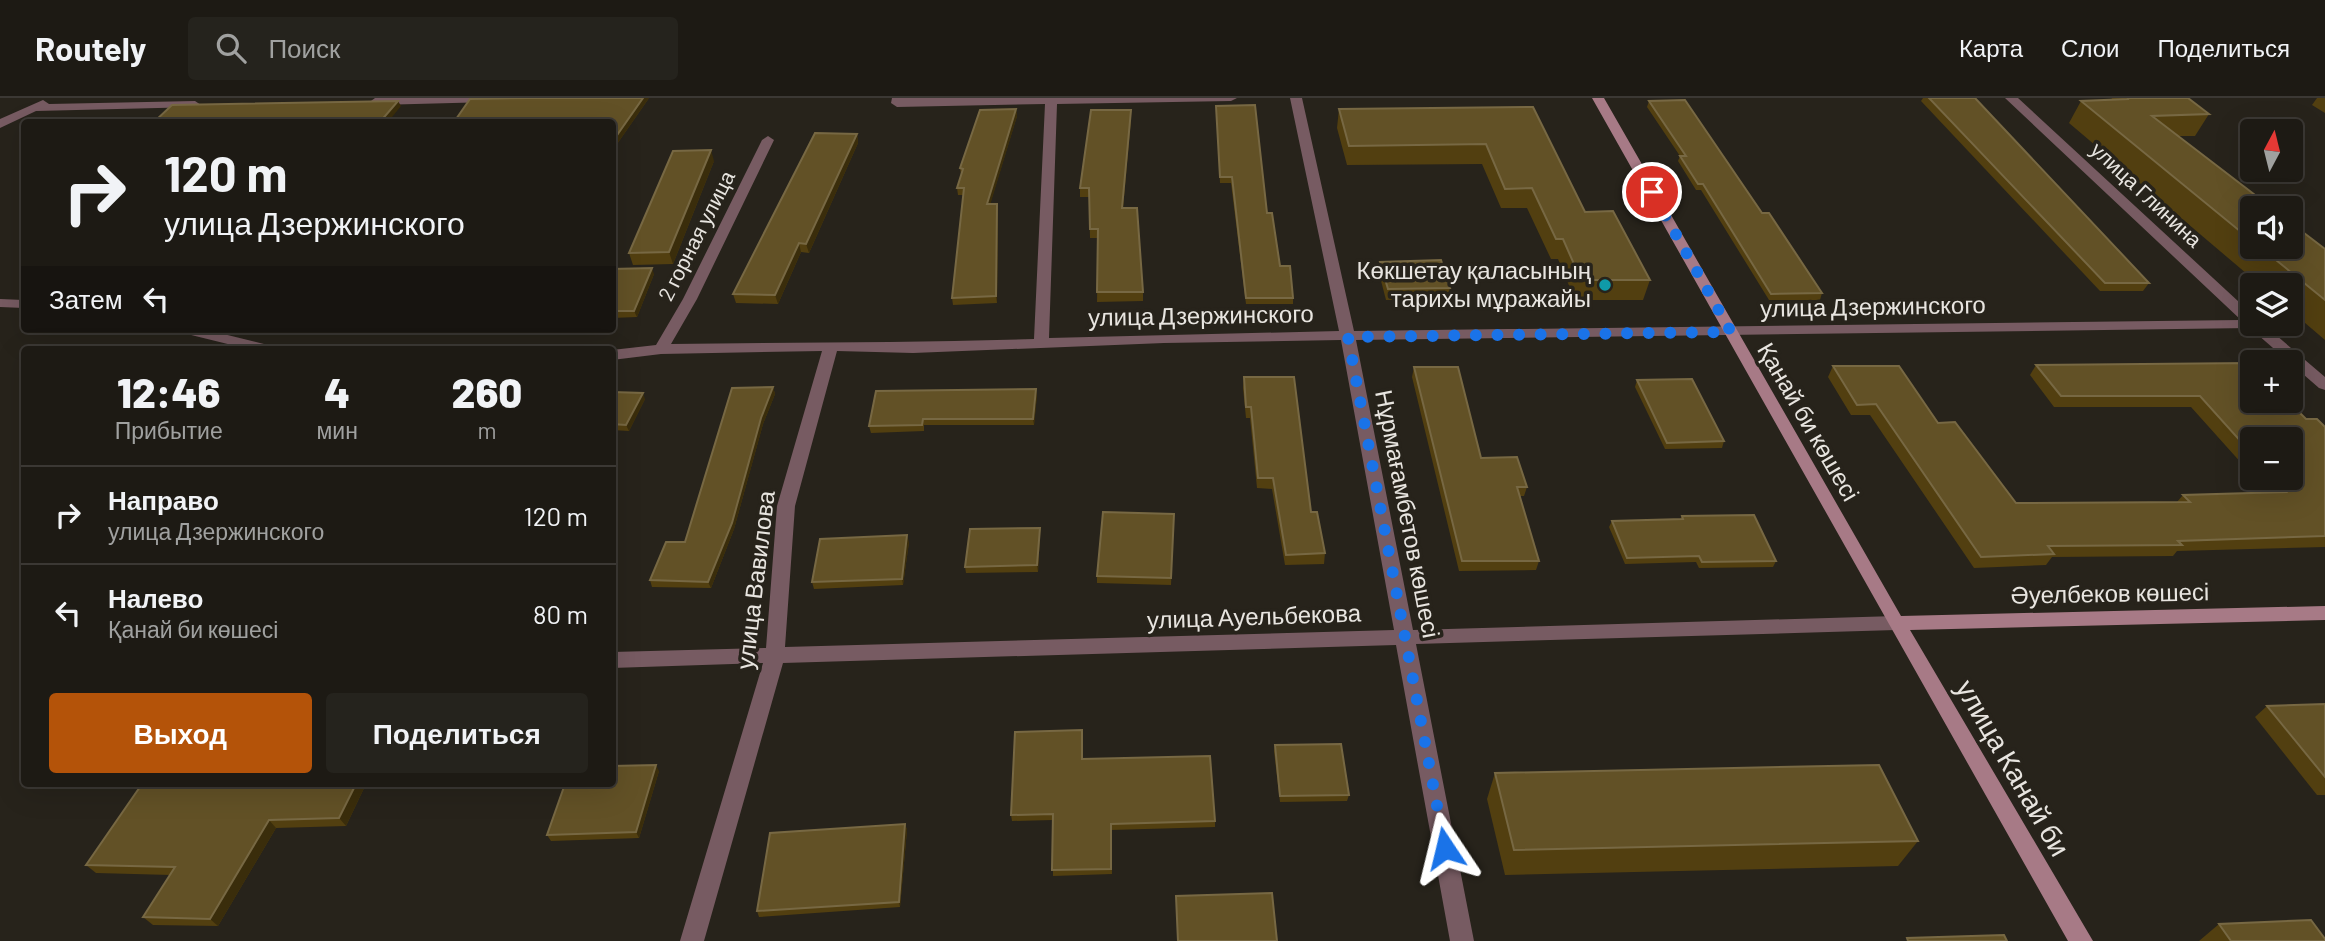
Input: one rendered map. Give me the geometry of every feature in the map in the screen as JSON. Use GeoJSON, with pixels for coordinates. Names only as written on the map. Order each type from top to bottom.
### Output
{"type":"FeatureCollection","features":[{"type":"Feature","properties":{"kind":"street"},"geometry":{"type":"LineString","coordinates":[[0,124],[56,98]]}},
{"type":"Feature","properties":{"kind":"street"},"geometry":{"type":"LineString","coordinates":[[366,102],[532,98]]}},
{"type":"Feature","properties":{"kind":"street"},"geometry":{"type":"LineString","coordinates":[[898,98],[897,103],[1231,98]]}},
{"type":"Feature","properties":{"kind":"street","name":"Нұрмағамбетов көшесі"},"geometry":{"type":"LineString","coordinates":[[1296,98],[1348,337],[1407,638],[1462,941]]}},
{"type":"Feature","properties":{"kind":"street","name":"Қанай би көшесі"},"geometry":{"type":"LineString","coordinates":[[1598,98],[1896,623]]}},
{"type":"Feature","properties":{"kind":"street","name":"улица Глинина"},"geometry":{"type":"LineString","coordinates":[[2011,98],[2240,311]]}},
{"type":"Feature","properties":{"kind":"street"},"geometry":{"type":"LineString","coordinates":[[1041,343],[1051,101]]}},
{"type":"Feature","properties":{"kind":"street"},"geometry":{"type":"LineString","coordinates":[[34,108],[214,105]]}},
{"type":"Feature","properties":{"kind":"street","name":"2 горная улица"},"geometry":{"type":"LineString","coordinates":[[661,349],[691,299],[768,140]]}},
{"type":"Feature","properties":{"kind":"street"},"geometry":{"type":"LineString","coordinates":[[0,303],[21,304]]}},
{"type":"Feature","properties":{"kind":"street","name":"улица Дзержинского"},"geometry":{"type":"LineString","coordinates":[[616,355],[661,349],[831,345],[913,348],[1164,338],[2240,323]]}},
{"type":"Feature","properties":{"kind":"street"},"geometry":{"type":"LineString","coordinates":[[201,333],[254,346]]}},
{"type":"Feature","properties":{"kind":"street","name":"улица Глинина"},"geometry":{"type":"LineString","coordinates":[[2268,336],[2325,385]]}},
{"type":"Feature","properties":{"kind":"street","name":"улица Вавилова"},"geometry":{"type":"LineString","coordinates":[[692,941],[775,655],[786,506],[831,345]]}},
{"type":"Feature","properties":{"kind":"street","name":"Әуелбеков көшесі"},"geometry":{"type":"LineString","coordinates":[[1896,623],[2325,613]]}},
{"type":"Feature","properties":{"kind":"street","name":"улица Ауельбекова"},"geometry":{"type":"LineString","coordinates":[[616,660],[1896,623]]}},
{"type":"Feature","properties":{"kind":"street","name":"улица Канай би"},"geometry":{"type":"LineString","coordinates":[[1896,623],[2081,941]]}},
{"type":"Feature","properties":{"kind":"building"},"geometry":{"type":"Polygon","coordinates":[[[643,98],[616,137],[616,119],[456,119],[470,99],[643,98]]]}},
{"type":"Feature","properties":{"kind":"building"},"geometry":{"type":"Polygon","coordinates":[[[1929,98],[1975,98],[2149,283],[2105,283],[1929,98]]]}},
{"type":"Feature","properties":{"kind":"building"},"geometry":{"type":"Polygon","coordinates":[[[2127,98],[2188,98],[2209,114],[2152,116],[2256,196],[2240,196],[2240,231],[2081,101],[2129,99],[2127,98]]]}},
{"type":"Feature","properties":{"kind":"building"},"geometry":{"type":"Polygon","coordinates":[[[1685,100],[1762,213],[1769,213],[1822,293],[1771,294],[1703,184],[1698,184],[1680,156],[1686,156],[1649,101],[1685,100]]]}},
{"type":"Feature","properties":{"kind":"building"},"geometry":{"type":"Polygon","coordinates":[[[398,101],[383,119],[157,119],[172,105],[398,101]]]}},
{"type":"Feature","properties":{"kind":"building"},"geometry":{"type":"Polygon","coordinates":[[[1255,105],[1267,213],[1272,213],[1280,266],[1290,266],[1293,298],[1246,298],[1232,177],[1220,177],[1216,106],[1255,105]]]}},
{"type":"Feature","properties":{"kind":"building"},"geometry":{"type":"Polygon","coordinates":[[[1533,107],[1585,212],[1613,211],[1650,280],[1581,280],[1563,239],[1556,239],[1532,188],[1505,189],[1486,144],[1349,146],[1339,109],[1533,107]]]}},
{"type":"Feature","properties":{"kind":"building"},"geometry":{"type":"Polygon","coordinates":[[[1016,109],[987,204],[997,204],[996,296],[952,298],[964,188],[957,188],[963,169],[960,168],[980,110],[1016,109]]]}},
{"type":"Feature","properties":{"kind":"building"},"geometry":{"type":"Polygon","coordinates":[[[1091,110],[1131,110],[1122,208],[1137,208],[1143,292],[1097,292],[1098,229],[1090,229],[1089,188],[1080,188],[1091,110]]]}},
{"type":"Feature","properties":{"kind":"building"},"geometry":{"type":"Polygon","coordinates":[[[815,133],[857,134],[806,244],[799,243],[775,295],[733,294],[815,133]]]}},
{"type":"Feature","properties":{"kind":"building"},"geometry":{"type":"Polygon","coordinates":[[[711,150],[669,252],[629,253],[673,151],[711,150]]]}},
{"type":"Feature","properties":{"kind":"building"},"geometry":{"type":"Polygon","coordinates":[[[2303,232],[2325,249],[2325,300],[2303,282],[2303,273],[2292,273],[2275,259],[2303,259],[2303,232]]]}},
{"type":"Feature","properties":{"kind":"building"},"geometry":{"type":"Polygon","coordinates":[[[1441,260],[1450,288],[1388,289],[1380,262],[1441,260]]]}},
{"type":"Feature","properties":{"kind":"building"},"geometry":{"type":"Polygon","coordinates":[[[652,268],[634,311],[616,311],[616,269],[652,268]]]}},
{"type":"Feature","properties":{"kind":"building"},"geometry":{"type":"Polygon","coordinates":[[[2240,363],[2240,413],[2300,413],[2306,419],[2317,419],[2325,427],[2325,536],[2178,541],[2182,545],[2048,546],[2054,554],[1981,557],[1876,404],[1857,405],[1833,366],[1899,366],[1938,423],[1955,422],[2016,503],[2190,502],[2183,495],[2303,490],[2303,427],[2240,427],[2240,441],[2200,396],[2061,396],[2036,365],[2240,363]]]}},
{"type":"Feature","properties":{"kind":"building"},"geometry":{"type":"Polygon","coordinates":[[[1414,367],[1458,367],[1481,458],[1517,457],[1527,487],[1517,487],[1539,561],[1462,561],[1414,367]]]}},
{"type":"Feature","properties":{"kind":"building"},"geometry":{"type":"Polygon","coordinates":[[[1244,377],[1294,377],[1311,512],[1317,512],[1325,553],[1286,555],[1273,478],[1258,478],[1251,407],[1246,407],[1244,377]]]}},
{"type":"Feature","properties":{"kind":"building"},"geometry":{"type":"Polygon","coordinates":[[[1692,379],[1724,441],[1667,443],[1637,380],[1692,379]]]}},
{"type":"Feature","properties":{"kind":"building"},"geometry":{"type":"Polygon","coordinates":[[[773,387],[761,418],[732,523],[708,582],[650,580],[666,542],[685,542],[732,388],[773,387]]]}},
{"type":"Feature","properties":{"kind":"building"},"geometry":{"type":"Polygon","coordinates":[[[1036,389],[1033,419],[923,419],[922,425],[869,426],[876,391],[1036,389]]]}},
{"type":"Feature","properties":{"kind":"building"},"geometry":{"type":"Polygon","coordinates":[[[616,392],[643,393],[626,425],[616,424],[616,392]]]}},
{"type":"Feature","properties":{"kind":"building"},"geometry":{"type":"Polygon","coordinates":[[[1103,512],[1174,514],[1171,578],[1097,576],[1103,512]]]}},
{"type":"Feature","properties":{"kind":"building"},"geometry":{"type":"Polygon","coordinates":[[[1754,515],[1776,561],[1702,562],[1699,556],[1627,558],[1612,521],[1683,519],[1682,516],[1754,515]]]}},
{"type":"Feature","properties":{"kind":"building"},"geometry":{"type":"Polygon","coordinates":[[[1040,528],[1037,565],[965,567],[970,529],[1040,528]]]}},
{"type":"Feature","properties":{"kind":"building"},"geometry":{"type":"Polygon","coordinates":[[[907,535],[902,579],[812,582],[820,539],[907,535]]]}},
{"type":"Feature","properties":{"kind":"building"},"geometry":{"type":"Polygon","coordinates":[[[2325,704],[2325,777],[2267,706],[2325,704]]]}},
{"type":"Feature","properties":{"kind":"building"},"geometry":{"type":"Polygon","coordinates":[[[1082,730],[1082,759],[1210,756],[1215,821],[1111,824],[1111,869],[1052,870],[1053,814],[1011,815],[1015,732],[1082,730]]]}},
{"type":"Feature","properties":{"kind":"building"},"geometry":{"type":"Polygon","coordinates":[[[1341,744],[1349,795],[1280,796],[1275,745],[1341,744]]]}},
{"type":"Feature","properties":{"kind":"building"},"geometry":{"type":"Polygon","coordinates":[[[656,765],[636,832],[547,835],[564,787],[616,787],[616,766],[656,765]]]}},
{"type":"Feature","properties":{"kind":"building"},"geometry":{"type":"Polygon","coordinates":[[[1879,765],[1918,841],[1514,850],[1495,773],[1879,765]]]}},
{"type":"Feature","properties":{"kind":"building"},"geometry":{"type":"Polygon","coordinates":[[[140,787],[354,787],[339,818],[269,820],[210,919],[143,917],[175,867],[86,865],[140,787]]]}},
{"type":"Feature","properties":{"kind":"building"},"geometry":{"type":"Polygon","coordinates":[[[905,824],[899,902],[757,911],[770,833],[905,824]]]}},
{"type":"Feature","properties":{"kind":"building"},"geometry":{"type":"Polygon","coordinates":[[[1272,893],[1277,941],[1178,941],[1176,896],[1272,893]]]}},
{"type":"Feature","properties":{"kind":"building"},"geometry":{"type":"Polygon","coordinates":[[[2311,920],[2325,941],[2231,941],[2219,924],[2311,920]]]}},
{"type":"Feature","properties":{"kind":"building"},"geometry":{"type":"Polygon","coordinates":[[[2004,935],[2007,941],[1908,941],[1907,938],[2004,935]]]}},
{"type":"Feature","properties":{"kind":"place","name":"Көкшетау қаласының тарихы мұражайы"},"geometry":{"type":"Point","coordinates":[1605,285]}},
{"type":"Feature","properties":{"kind":"route"},"geometry":{"type":"LineString","coordinates":[[1445,848],[1348,337],[1731,332],[1652,192]]}}]}
